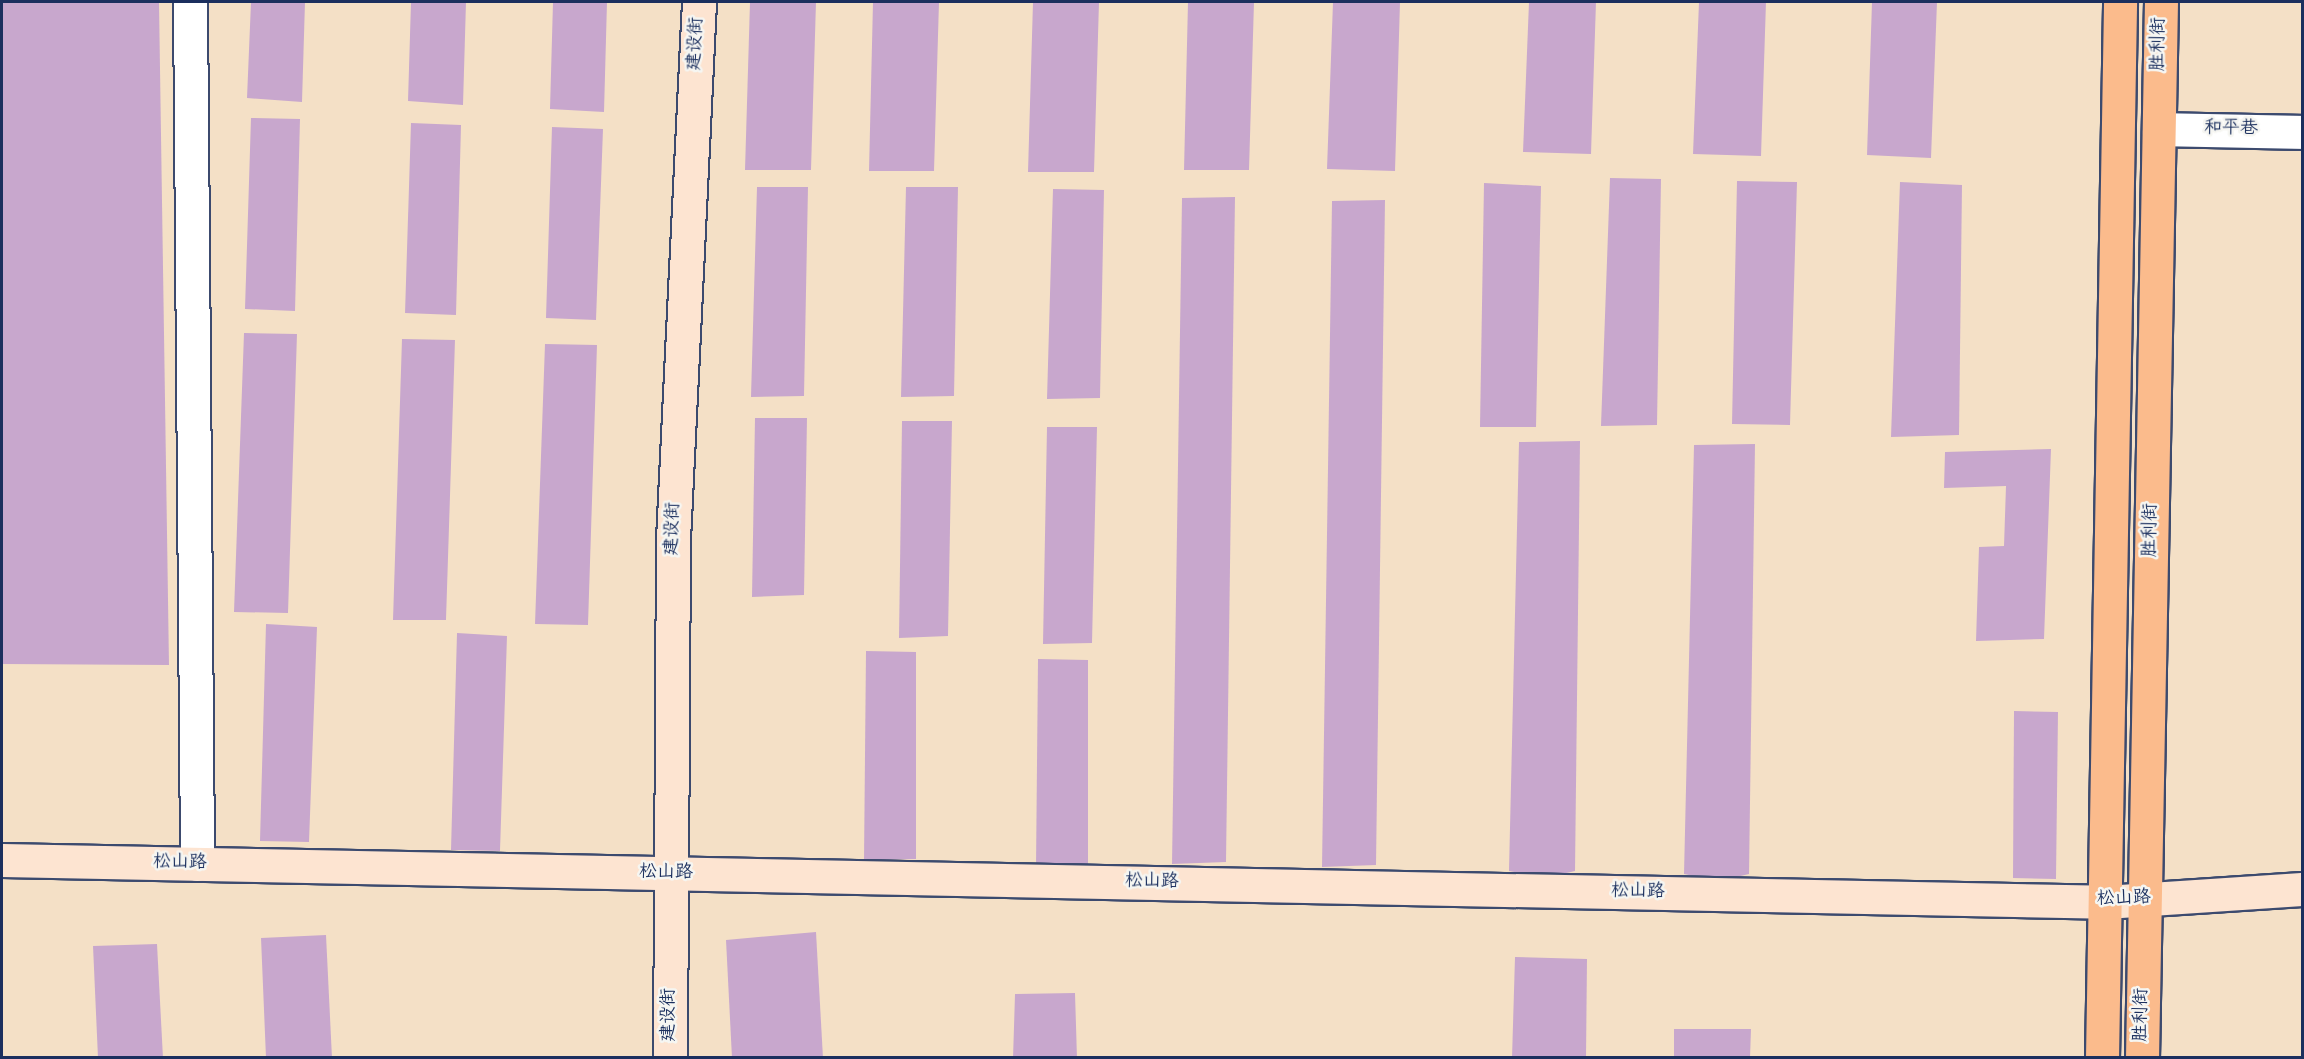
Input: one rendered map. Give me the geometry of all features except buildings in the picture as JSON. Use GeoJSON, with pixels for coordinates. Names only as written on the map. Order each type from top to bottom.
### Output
{"type":"FeatureCollection","features":[{"type":"Feature","properties":{"kind":"main road"},"geometry":{"type":"LineString","coordinates":[[2102,1058],[2120,2]]}},
{"type":"Feature","properties":{"kind":"main road","name":"胜利街"},"geometry":{"type":"LineString","coordinates":[[2142,1058],[2161,2]]}},
{"type":"Feature","properties":{"kind":"street"},"geometry":{"type":"LineString","coordinates":[[190,2],[197,864]]}},
{"type":"Feature","properties":{"kind":"street","name":"建设街"},"geometry":{"type":"LineString","coordinates":[[670,1058],[673,539],[699,2]]}},
{"type":"Feature","properties":{"kind":"street","name":"和平巷"},"geometry":{"type":"LineString","coordinates":[[2159,129],[2302,132]]}},
{"type":"Feature","properties":{"kind":"street","name":"松山路"},"geometry":{"type":"LineString","coordinates":[[2,860],[2105,902],[2302,889]]}}]}
